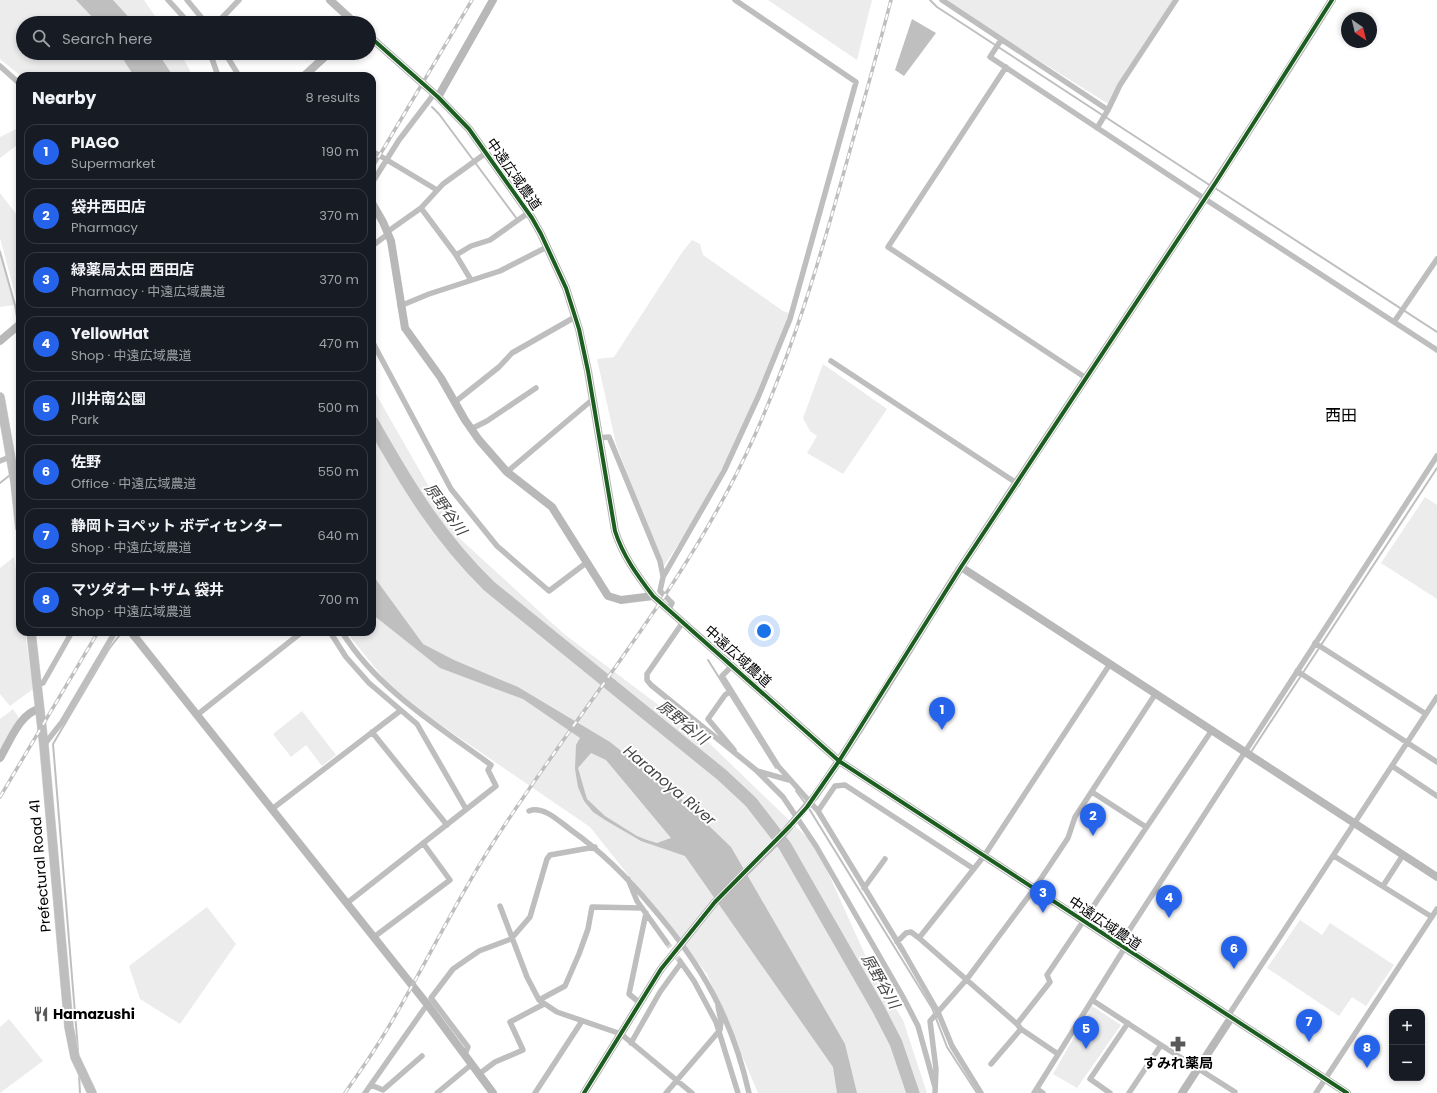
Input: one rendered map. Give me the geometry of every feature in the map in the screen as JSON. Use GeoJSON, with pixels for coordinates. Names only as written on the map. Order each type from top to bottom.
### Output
{"type":"FeatureCollection","features":[{"type":"Feature","properties":{"kind":"main road"},"geometry":{"type":"LineString","coordinates":[[0,397],[10,457],[16,477]]}},
{"type":"Feature","properties":{"kind":"main road","name":"Prefectural Road 41"},"geometry":{"type":"LineString","coordinates":[[31,636],[44,746],[69,1027],[75,1056],[92,1093]]}},
{"type":"Feature","properties":{"kind":"street"},"geometry":{"type":"LineString","coordinates":[[168,0],[182,16]]}},
{"type":"Feature","properties":{"kind":"street"},"geometry":{"type":"LineString","coordinates":[[187,0],[200,16]]}},
{"type":"Feature","properties":{"kind":"street"},"geometry":{"type":"LineString","coordinates":[[224,16],[239,0]]}},
{"type":"Feature","properties":{"kind":"street"},"geometry":{"type":"LineString","coordinates":[[330,0],[347,16]]}},
{"type":"Feature","properties":{"kind":"street"},"geometry":{"type":"LineString","coordinates":[[376,177],[399,140],[436,96],[493,0]]}},
{"type":"Feature","properties":{"kind":"street"},"geometry":{"type":"LineString","coordinates":[[669,609],[672,603],[660,591],[663,576],[724,471],[760,395],[790,319],[856,82],[735,0]]}},
{"type":"Feature","properties":{"kind":"street"},"geometry":{"type":"LineString","coordinates":[[942,0],[1108,110]]}},
{"type":"Feature","properties":{"kind":"street"},"geometry":{"type":"LineString","coordinates":[[1097,128],[1108,110],[1120,85],[1176,0]]}},
{"type":"Feature","properties":{"kind":"street"},"geometry":{"type":"LineString","coordinates":[[584,1093],[662,969],[715,902],[778,840],[815,796],[839,761],[961,568],[1018,484],[1086,378],[1216,182],[1332,0]]}},
{"type":"Feature","properties":{"kind":"street"},"geometry":{"type":"LineString","coordinates":[[1001,40],[990,57],[1097,128],[1206,197],[1437,350]]}},
{"type":"Feature","properties":{"kind":"street","name":"中遠広域農道"},"geometry":{"type":"LineString","coordinates":[[376,42],[436,96],[469,129],[528,213],[547,247],[566,288],[575,317],[588,371],[598,438],[615,531],[619,545],[631,566],[653,596],[839,761],[1083,922],[1347,1093]]}},
{"type":"Feature","properties":{"kind":"street"},"geometry":{"type":"LineString","coordinates":[[212,60],[217,72]]}},
{"type":"Feature","properties":{"kind":"street"},"geometry":{"type":"LineString","coordinates":[[229,60],[237,72]]}},
{"type":"Feature","properties":{"kind":"street"},"geometry":{"type":"LineString","coordinates":[[308,72],[321,60]]}},
{"type":"Feature","properties":{"kind":"street"},"geometry":{"type":"LineString","coordinates":[[0,66],[16,80]]}},
{"type":"Feature","properties":{"kind":"street"},"geometry":{"type":"LineString","coordinates":[[1006,67],[888,247],[1086,378]]}},
{"type":"Feature","properties":{"kind":"street"},"geometry":{"type":"LineString","coordinates":[[376,243],[421,208],[443,184],[486,153]]}},
{"type":"Feature","properties":{"kind":"street"},"geometry":{"type":"LineString","coordinates":[[376,154],[437,190]]}},
{"type":"Feature","properties":{"kind":"street"},"geometry":{"type":"LineString","coordinates":[[421,208],[456,255],[471,280]]}},
{"type":"Feature","properties":{"kind":"street"},"geometry":{"type":"LineString","coordinates":[[376,210],[388,233],[391,245],[400,306],[405,328],[441,378],[471,429],[507,472],[552,507],[604,591],[614,599],[621,600],[653,596]]}},
{"type":"Feature","properties":{"kind":"street"},"geometry":{"type":"LineString","coordinates":[[456,255],[471,246],[490,240],[528,213]]}},
{"type":"Feature","properties":{"kind":"street"},"geometry":{"type":"LineString","coordinates":[[400,306],[500,271],[547,247]]}},
{"type":"Feature","properties":{"kind":"street"},"geometry":{"type":"LineString","coordinates":[[1395,321],[1437,259]]}},
{"type":"Feature","properties":{"kind":"street"},"geometry":{"type":"LineString","coordinates":[[455,402],[499,367],[512,354],[575,317]]}},
{"type":"Feature","properties":{"kind":"street"},"geometry":{"type":"LineString","coordinates":[[0,341],[16,328]]}},
{"type":"Feature","properties":{"kind":"street"},"geometry":{"type":"LineString","coordinates":[[376,348],[451,489],[497,546],[548,591],[586,563]]}},
{"type":"Feature","properties":{"kind":"street"},"geometry":{"type":"LineString","coordinates":[[831,361],[1018,484]]}},
{"type":"Feature","properties":{"kind":"street"},"geometry":{"type":"LineString","coordinates":[[471,429],[487,421],[536,388]]}},
{"type":"Feature","properties":{"kind":"street"},"geometry":{"type":"LineString","coordinates":[[507,472],[592,400]]}},
{"type":"Feature","properties":{"kind":"street"},"geometry":{"type":"LineString","coordinates":[[598,438],[609,437],[660,561],[663,576]]}},
{"type":"Feature","properties":{"kind":"street"},"geometry":{"type":"LineString","coordinates":[[1043,1093],[1035,1091],[1092,1000],[1122,947],[1437,456]]}},
{"type":"Feature","properties":{"kind":"street"},"geometry":{"type":"LineString","coordinates":[[0,461],[10,457]]}},
{"type":"Feature","properties":{"kind":"street"},"geometry":{"type":"LineString","coordinates":[[961,568],[1403,855],[1436,874]]}},
{"type":"Feature","properties":{"kind":"street"},"geometry":{"type":"LineString","coordinates":[[683,622],[647,674],[647,680],[651,685],[756,770],[783,796],[816,846],[903,997],[918,1026],[935,1090]]}},
{"type":"Feature","properties":{"kind":"street"},"geometry":{"type":"LineString","coordinates":[[36,684],[43,683],[70,636]]}},
{"type":"Feature","properties":{"kind":"street"},"geometry":{"type":"LineString","coordinates":[[44,746],[62,722],[113,636]]}},
{"type":"Feature","properties":{"kind":"street"},"geometry":{"type":"LineString","coordinates":[[134,636],[374,937],[465,1054],[493,1093]]}},
{"type":"Feature","properties":{"kind":"street"},"geometry":{"type":"LineString","coordinates":[[197,715],[297,636]]}},
{"type":"Feature","properties":{"kind":"street"},"geometry":{"type":"LineString","coordinates":[[333,636],[346,657],[369,683],[417,724],[466,809]]}},
{"type":"Feature","properties":{"kind":"street"},"geometry":{"type":"LineString","coordinates":[[345,636],[372,671],[399,697],[491,765],[488,770],[496,786],[347,903]]}},
{"type":"Feature","properties":{"kind":"street"},"geometry":{"type":"LineString","coordinates":[[1316,644],[1426,714]]}},
{"type":"Feature","properties":{"kind":"street"},"geometry":{"type":"LineString","coordinates":[[919,938],[984,856],[1110,664]]}},
{"type":"Feature","properties":{"kind":"street"},"geometry":{"type":"LineString","coordinates":[[732,666],[722,676],[778,766],[818,811],[938,1012],[952,1046],[981,1093]]}},
{"type":"Feature","properties":{"kind":"street"},"geometry":{"type":"LineString","coordinates":[[1298,672],[1437,762]]}},
{"type":"Feature","properties":{"kind":"street"},"geometry":{"type":"LineString","coordinates":[[731,691],[725,695],[708,719],[744,760]]}},
{"type":"Feature","properties":{"kind":"street"},"geometry":{"type":"LineString","coordinates":[[935,1090],[936,1069],[930,1020],[967,979],[1034,889],[1068,838],[1076,817],[1156,694]]}},
{"type":"Feature","properties":{"kind":"street"},"geometry":{"type":"LineString","coordinates":[[1182,1093],[1437,697]]}},
{"type":"Feature","properties":{"kind":"street"},"geometry":{"type":"LineString","coordinates":[[1430,707],[1437,712]]}},
{"type":"Feature","properties":{"kind":"street"},"geometry":{"type":"LineString","coordinates":[[0,758],[20,724],[32,711],[39,710]]}},
{"type":"Feature","properties":{"kind":"street"},"geometry":{"type":"LineString","coordinates":[[272,809],[400,711]]}},
{"type":"Feature","properties":{"kind":"street"},"geometry":{"type":"LineString","coordinates":[[991,1064],[1050,982],[1047,975],[1212,730]]}},
{"type":"Feature","properties":{"kind":"street"},"geometry":{"type":"LineString","coordinates":[[372,732],[446,825]]}},
{"type":"Feature","properties":{"kind":"street"},"geometry":{"type":"LineString","coordinates":[[1392,766],[1437,796]]}},
{"type":"Feature","properties":{"kind":"street"},"geometry":{"type":"LineString","coordinates":[[756,770],[791,780]]}},
{"type":"Feature","properties":{"kind":"street"},"geometry":{"type":"LineString","coordinates":[[818,811],[835,786],[844,785],[974,869]]}},
{"type":"Feature","properties":{"kind":"street"},"geometry":{"type":"LineString","coordinates":[[1092,792],[1146,828]]}},
{"type":"Feature","properties":{"kind":"street"},"geometry":{"type":"LineString","coordinates":[[529,811],[533,809],[540,810],[553,816],[595,848],[627,877],[682,943],[716,998],[735,1042],[749,1093]]}},
{"type":"Feature","properties":{"kind":"street"},"geometry":{"type":"LineString","coordinates":[[374,937],[450,880],[424,843]]}},
{"type":"Feature","properties":{"kind":"street"},"geometry":{"type":"LineString","coordinates":[[465,1054],[468,1047],[431,998],[453,970],[480,951],[511,939],[530,917],[550,855],[595,848]]}},
{"type":"Feature","properties":{"kind":"street"},"geometry":{"type":"LineString","coordinates":[[1382,886],[1403,855]]}},
{"type":"Feature","properties":{"kind":"street"},"geometry":{"type":"LineString","coordinates":[[1334,856],[1432,917]]}},
{"type":"Feature","properties":{"kind":"street"},"geometry":{"type":"LineString","coordinates":[[864,888],[885,859]]}},
{"type":"Feature","properties":{"kind":"street"},"geometry":{"type":"LineString","coordinates":[[627,877],[630,888],[667,943]]}},
{"type":"Feature","properties":{"kind":"street"},"geometry":{"type":"LineString","coordinates":[[500,906],[511,939],[527,977],[542,1002],[557,1012],[621,1034],[692,1093]]}},
{"type":"Feature","properties":{"kind":"street"},"geometry":{"type":"LineString","coordinates":[[479,1074],[496,1062],[524,1050],[510,1022],[565,986],[582,948],[588,929],[592,908],[644,910]]}},
{"type":"Feature","properties":{"kind":"street"},"geometry":{"type":"LineString","coordinates":[[1316,1093],[1437,909]]}},
{"type":"Feature","properties":{"kind":"street"},"geometry":{"type":"LineString","coordinates":[[640,1003],[629,994],[644,910]]}},
{"type":"Feature","properties":{"kind":"street"},"geometry":{"type":"LineString","coordinates":[[897,942],[906,933],[911,932],[967,979],[1019,1026],[1058,1054]]}},
{"type":"Feature","properties":{"kind":"street"},"geometry":{"type":"LineString","coordinates":[[631,1042],[660,992],[680,962],[694,981],[720,1030],[738,1093]]}},
{"type":"Feature","properties":{"kind":"street"},"geometry":{"type":"LineString","coordinates":[[666,1093],[720,1030],[721,1021],[716,998]]}},
{"type":"Feature","properties":{"kind":"street"},"geometry":{"type":"LineString","coordinates":[[1092,1000],[1235,1093]]}},
{"type":"Feature","properties":{"kind":"street"},"geometry":{"type":"LineString","coordinates":[[365,1093],[424,1009]]}},
{"type":"Feature","properties":{"kind":"street"},"geometry":{"type":"LineString","coordinates":[[535,1093],[582,1021]]}},
{"type":"Feature","properties":{"kind":"street"},"geometry":{"type":"LineString","coordinates":[[1110,1093],[1090,1079],[1128,1024]]}},
{"type":"Feature","properties":{"kind":"street"},"geometry":{"type":"LineString","coordinates":[[1129,1093],[1160,1045]]}},
{"type":"Feature","properties":{"kind":"street"},"geometry":{"type":"LineString","coordinates":[[371,1085],[383,1090],[422,1056]]}},
{"type":"Feature","properties":{"kind":"street"},"geometry":{"type":"LineString","coordinates":[[437,1093],[472,1064]]}},
{"type":"Feature","properties":{"kind":"shaded area"},"geometry":{"type":"Polygon","coordinates":[[[0,0],[144,0],[155,16],[16,16],[16,60],[184,60],[191,72],[16,72],[0,59],[0,0]]]}},
{"type":"Feature","properties":{"kind":"shaded area"},"geometry":{"type":"Polygon","coordinates":[[[76,0],[113,0],[128,16],[91,16],[76,0]]]}},
{"type":"Feature","properties":{"kind":"shaded area"},"geometry":{"type":"Polygon","coordinates":[[[768,0],[872,0],[857,60],[768,0]]]}},
{"type":"Feature","properties":{"kind":"shaded area"},"geometry":{"type":"Polygon","coordinates":[[[943,0],[1178,0],[1110,105],[943,0]]]}},
{"type":"Feature","properties":{"kind":"shaded area"},"geometry":{"type":"Polygon","coordinates":[[[912,19],[936,33],[904,76],[895,70],[912,19]]]}},
{"type":"Feature","properties":{"kind":"shaded area"},"geometry":{"type":"Polygon","coordinates":[[[124,60],[163,60],[170,72],[131,72],[124,60]]]}},
{"type":"Feature","properties":{"kind":"shaded area"},"geometry":{"type":"Polygon","coordinates":[[[16,129],[16,146],[0,158],[0,137],[16,129]]]}},
{"type":"Feature","properties":{"kind":"shaded area"},"geometry":{"type":"Polygon","coordinates":[[[0,193],[16,214],[16,297],[0,238],[0,193]]]}},
{"type":"Feature","properties":{"kind":"shaded area"},"geometry":{"type":"Polygon","coordinates":[[[692,240],[700,244],[703,255],[783,311],[792,314],[761,391],[702,508],[664,566],[660,561],[616,444],[597,359],[614,357],[683,251],[692,240]]]}},
{"type":"Feature","properties":{"kind":"shaded area"},"geometry":{"type":"Polygon","coordinates":[[[0,247],[15,305],[0,307],[0,247]]]}},
{"type":"Feature","properties":{"kind":"shaded area"},"geometry":{"type":"Polygon","coordinates":[[[823,364],[887,409],[843,474],[807,453],[817,436],[810,431],[803,418],[823,364]]]}},
{"type":"Feature","properties":{"kind":"shaded area"},"geometry":{"type":"Polygon","coordinates":[[[376,394],[457,536],[564,634],[709,743],[816,846],[871,968],[903,1020],[927,1093],[758,1093],[707,974],[590,827],[432,719],[389,685],[350,636],[376,636],[376,394]]]}},
{"type":"Feature","properties":{"kind":"shaded area"},"geometry":{"type":"Polygon","coordinates":[[[1425,497],[1437,505],[1437,599],[1381,563],[1425,497]]]}},
{"type":"Feature","properties":{"kind":"shaded area"},"geometry":{"type":"Polygon","coordinates":[[[14,557],[16,570],[16,636],[26,636],[33,689],[10,706],[0,694],[0,568],[14,557]]]}},
{"type":"Feature","properties":{"kind":"shaded area"},"geometry":{"type":"Polygon","coordinates":[[[376,579],[423,644],[454,660],[518,687],[610,742],[680,798],[731,847],[845,1044],[857,1093],[837,1093],[833,1067],[685,856],[641,841],[593,812],[584,801],[578,787],[575,769],[576,745],[580,738],[523,699],[440,668],[376,617],[376,579]],[[591,753],[578,768],[587,799],[605,816],[637,836],[657,843],[671,838],[606,760],[591,753]]]}},
{"type":"Feature","properties":{"kind":"shaded area"},"geometry":{"type":"Polygon","coordinates":[[[13,709],[19,718],[0,750],[0,719],[13,709]]]}},
{"type":"Feature","properties":{"kind":"shaded area"},"geometry":{"type":"Polygon","coordinates":[[[302,711],[336,755],[322,766],[306,745],[291,757],[273,734],[302,711]]]}},
{"type":"Feature","properties":{"kind":"shaded area"},"geometry":{"type":"Polygon","coordinates":[[[207,907],[236,944],[180,1024],[140,999],[129,966],[207,907]]]}},
{"type":"Feature","properties":{"kind":"shaded area"},"geometry":{"type":"Polygon","coordinates":[[[1300,920],[1322,935],[1330,923],[1394,965],[1366,1006],[1352,997],[1339,1016],[1267,968],[1300,920]]]}},
{"type":"Feature","properties":{"kind":"shaded area"},"geometry":{"type":"Polygon","coordinates":[[[1092,1006],[1121,1025],[1077,1088],[1053,1074],[1092,1006]]]}},
{"type":"Feature","properties":{"kind":"shaded area"},"geometry":{"type":"Polygon","coordinates":[[[9,1019],[43,1061],[0,1093],[0,1027],[9,1019]]]}},
{"type":"Feature","properties":{"kind":"waterway"},"geometry":{"type":"LineString","coordinates":[[930,0],[937,7],[1211,186]]}},
{"type":"Feature","properties":{"kind":"waterway"},"geometry":{"type":"LineString","coordinates":[[432,107],[439,114],[517,219]]}},
{"type":"Feature","properties":{"kind":"waterway"},"geometry":{"type":"LineString","coordinates":[[1215,188],[1437,332]]}},
{"type":"Feature","properties":{"kind":"waterway"},"geometry":{"type":"LineString","coordinates":[[0,252],[16,311]]}},
{"type":"Feature","properties":{"kind":"waterway","name":"原野谷川"},"geometry":{"type":"LineString","coordinates":[[376,429],[424,508],[454,548],[489,586],[722,775],[751,802],[785,846],[879,1010],[896,1043],[913,1093]]}},
{"type":"Feature","properties":{"kind":"waterway"},"geometry":{"type":"LineString","coordinates":[[1251,752],[1437,468]]}},
{"type":"Feature","properties":{"kind":"waterway"},"geometry":{"type":"LineString","coordinates":[[0,483],[10,475]]}},
{"type":"Feature","properties":{"kind":"waterway"},"geometry":{"type":"LineString","coordinates":[[78,1050],[53,744],[109,649],[119,636]]}},
{"type":"Feature","properties":{"kind":"waterway"},"geometry":{"type":"LineString","coordinates":[[708,660],[776,768]]}},
{"type":"Feature","properties":{"kind":"waterway"},"geometry":{"type":"LineString","coordinates":[[796,791],[805,803]]}},
{"type":"Feature","properties":{"kind":"waterway"},"geometry":{"type":"LineString","coordinates":[[808,807],[932,1008],[947,1047],[977,1093]]}},
{"type":"Feature","properties":{"kind":"waterway"},"geometry":{"type":"LineString","coordinates":[[79,1074],[80,1093]]}},
{"type":"Feature","properties":{"kind":"tunnel"},"geometry":{"type":"LineString","coordinates":[[667,943],[680,961]]}},
{"type":"Feature","properties":{"kind":"railway"},"geometry":{"type":"LineString","coordinates":[[376,161],[472,0]]}},
{"type":"Feature","properties":{"kind":"railway"},"geometry":{"type":"LineString","coordinates":[[345,1093],[374,1051],[411,988],[464,890],[493,843],[526,793],[665,595],[698,544],[754,437],[782,370],[817,266],[891,0]]}},
{"type":"Feature","properties":{"kind":"railway"},"geometry":{"type":"LineString","coordinates":[[0,797],[96,636]]}},
{"type":"Feature","properties":{"kind":"cycle path"},"geometry":{"type":"LineString","coordinates":[[584,1093],[661,969],[715,902],[807,807],[839,761],[961,567],[1216,182],[1332,0]]}},
{"type":"Feature","properties":{"kind":"cycle path"},"geometry":{"type":"LineString","coordinates":[[376,42],[438,97],[469,129],[532,218],[541,234],[566,288],[579,329],[588,371],[615,531],[626,557],[653,596],[839,761],[1347,1093]]}},
{"type":"Feature","properties":{"kind":"place","name":"PIAGO"},"geometry":{"type":"Point","coordinates":[942,730]}},
{"type":"Feature","properties":{"kind":"place","name":"袋井西田店"},"geometry":{"type":"Point","coordinates":[1093,836]}},
{"type":"Feature","properties":{"kind":"place","name":"緑薬局太田 西田店"},"geometry":{"type":"Point","coordinates":[1043,913]}},
{"type":"Feature","properties":{"kind":"place","name":"YellowHat"},"geometry":{"type":"Point","coordinates":[1169,918]}},
{"type":"Feature","properties":{"kind":"place","name":"佐野"},"geometry":{"type":"Point","coordinates":[1234,969]}},
{"type":"Feature","properties":{"kind":"place","name":"Hamazushi"},"geometry":{"type":"Point","coordinates":[41,1014]}},
{"type":"Feature","properties":{"kind":"place","name":"静岡トヨペット ボディセンター"},"geometry":{"type":"Point","coordinates":[1309,1042]}},
{"type":"Feature","properties":{"kind":"place","name":"すみれ薬局"},"geometry":{"type":"Point","coordinates":[1178,1044]}},
{"type":"Feature","properties":{"kind":"place","name":"川井南公園"},"geometry":{"type":"Point","coordinates":[1086,1049]}},
{"type":"Feature","properties":{"kind":"place","name":"マツダオートザム 袋井"},"geometry":{"type":"Point","coordinates":[1367,1068]}},
{"type":"Feature","properties":{"kind":"district","name":"西田"},"geometry":{"type":"Point","coordinates":[1341,415]}},
{"type":"Feature","properties":{"kind":"water label","name":"Haranoya River"},"geometry":{"type":"Point","coordinates":[670,785]}}]}
